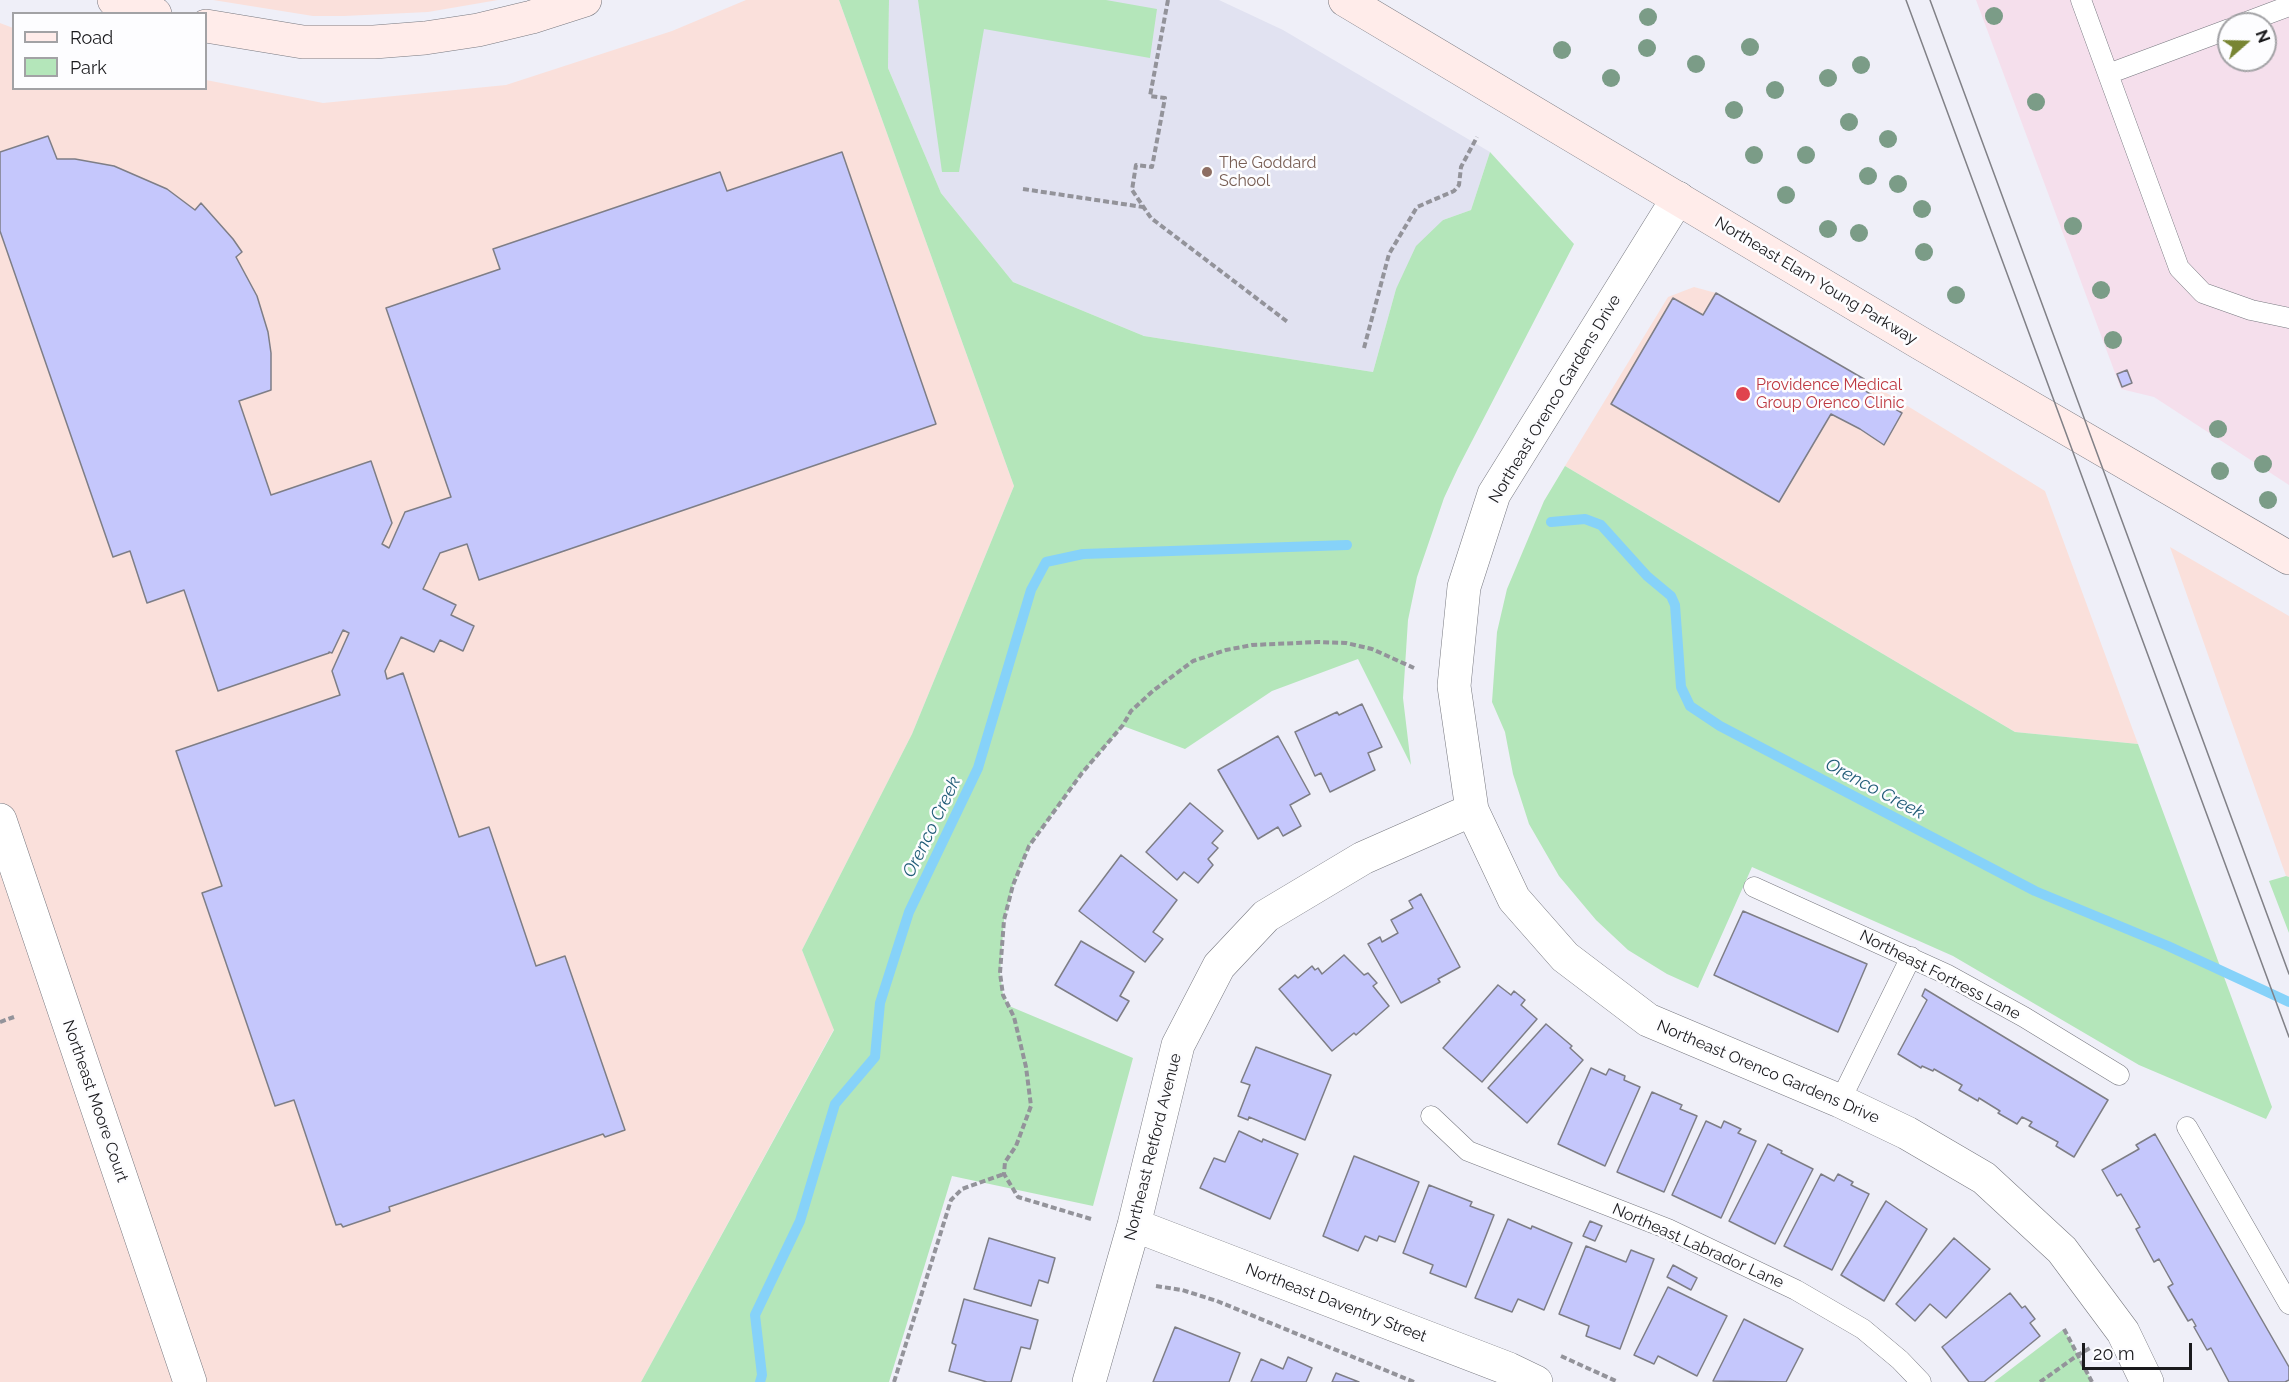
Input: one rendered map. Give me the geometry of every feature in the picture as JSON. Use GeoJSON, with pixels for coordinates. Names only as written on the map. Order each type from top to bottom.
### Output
{"type":"FeatureCollection","features":[{"type":"Feature","properties":{"kind":"street"},"geometry":{"type":"LineString","coordinates":[[114,0],[149,12]]}},
{"type":"Feature","properties":{"kind":"street"},"geometry":{"type":"LineString","coordinates":[[207,27],[303,42],[374,42],[425,38],[478,30],[543,6],[585,0]]}},
{"type":"Feature","properties":{"kind":"street","name":"Northeast Elam Young Parkway"},"geometry":{"type":"LineString","coordinates":[[1345,0],[2289,558]]}},
{"type":"Feature","properties":{"kind":"street","name":"Northeast Orenco Gardens Drive"},"geometry":{"type":"LineString","coordinates":[[1678,198],[1494,494],[1464,586],[1454,686],[1472,810],[1514,899],[1565,957],[1648,1020],[1840,1101],[1907,1133],[1984,1178],[2062,1250],[2122,1332],[2147,1382]]}},
{"type":"Feature","properties":{"kind":"street","name":"Northeast Retford Avenue"},"geometry":{"type":"LineString","coordinates":[[1089,1382],[1134,1226],[1178,1045],[1219,966],[1266,916],[1363,858],[1472,810]]}},
{"type":"Feature","properties":{"kind":"street","name":"Northeast Moore Court"},"geometry":{"type":"LineString","coordinates":[[0,820],[190,1382]]}},
{"type":"Feature","properties":{"kind":"street","name":"Northeast Daventry Street"},"geometry":{"type":"LineString","coordinates":[[1134,1226],[1509,1369],[1536,1382]]}},
{"type":"Feature","properties":{"kind":"lane"},"geometry":{"type":"LineString","coordinates":[[2081,0],[2179,268],[2202,293],[2251,310],[2289,318]]}},
{"type":"Feature","properties":{"kind":"lane"},"geometry":{"type":"LineString","coordinates":[[2273,12],[2289,6]]}},
{"type":"Feature","properties":{"kind":"lane"},"geometry":{"type":"LineString","coordinates":[[2108,74],[2217,33]]}},
{"type":"Feature","properties":{"kind":"lane","name":"Northeast Fortress Lane"},"geometry":{"type":"LineString","coordinates":[[1754,886],[1911,957],[2024,1017],[2119,1075]]}},
{"type":"Feature","properties":{"kind":"lane"},"geometry":{"type":"LineString","coordinates":[[1840,1101],[1911,957]]}},
{"type":"Feature","properties":{"kind":"lane","name":"Northeast Labrador Lane"},"geometry":{"type":"LineString","coordinates":[[1431,1116],[1468,1151],[1668,1229],[1796,1290],[1863,1329],[1900,1359],[1921,1382]]}},
{"type":"Feature","properties":{"kind":"lane"},"geometry":{"type":"LineString","coordinates":[[2187,1127],[2289,1304]]}},
{"type":"Feature","properties":{"kind":"path"},"geometry":{"type":"LineString","coordinates":[[1168,0],[1150,96],[1165,98],[1152,167],[1136,165],[1132,190],[1151,218],[1289,323]]}},
{"type":"Feature","properties":{"kind":"path"},"geometry":{"type":"LineString","coordinates":[[1364,348],[1389,254],[1417,207],[1454,191],[1459,185],[1461,167],[1477,137]]}},
{"type":"Feature","properties":{"kind":"path"},"geometry":{"type":"LineString","coordinates":[[1023,189],[1144,207]]}},
{"type":"Feature","properties":{"kind":"path"},"geometry":{"type":"LineString","coordinates":[[1091,1219],[1018,1197],[1004,1174],[1005,1162],[1016,1146],[1031,1106],[1026,1067],[1014,1017],[1003,995],[1000,973],[1004,920],[1013,885],[1029,846],[1082,772],[1123,725],[1131,711],[1193,660],[1252,645],[1285,642],[1346,643],[1372,650],[1414,668]]}},
{"type":"Feature","properties":{"kind":"path"},"geometry":{"type":"LineString","coordinates":[[0,1022],[14,1017]]}},
{"type":"Feature","properties":{"kind":"path"},"geometry":{"type":"LineString","coordinates":[[894,1382],[951,1200],[962,1189],[1004,1174]]}},
{"type":"Feature","properties":{"kind":"path"},"geometry":{"type":"LineString","coordinates":[[1156,1286],[1182,1290],[1217,1301],[1414,1382]]}},
{"type":"Feature","properties":{"kind":"path"},"geometry":{"type":"LineString","coordinates":[[2064,1329],[2092,1382]]}},
{"type":"Feature","properties":{"kind":"path"},"geometry":{"type":"LineString","coordinates":[[2040,1382],[2078,1355]]}},
{"type":"Feature","properties":{"kind":"shaded area"},"geometry":{"type":"Polygon","coordinates":[[[213,0],[498,0],[428,12],[313,16],[213,0]]]}},
{"type":"Feature","properties":{"kind":"shaded area"},"geometry":{"type":"Polygon","coordinates":[[[746,0],[839,0],[1014,486],[912,734],[802,950],[834,1029],[641,1382],[0,1382],[0,23],[12,28],[12,90],[207,90],[207,80],[323,103],[506,85],[672,31],[746,0]]]}},
{"type":"Feature","properties":{"kind":"shaded area","name":"The Goddard School"},"geometry":{"type":"Polygon","coordinates":[[[889,0],[1219,0],[1283,30],[1490,152],[1471,210],[1443,220],[1396,289],[1373,372],[1144,336],[1013,282],[941,193],[888,68],[889,0]]]}},
{"type":"Feature","properties":{"kind":"shaded area"},"geometry":{"type":"Polygon","coordinates":[[[1976,0],[2289,0],[2289,485],[2154,397],[2121,389],[1976,0]]]}},
{"type":"Feature","properties":{"kind":"shaded area"},"geometry":{"type":"Polygon","coordinates":[[[1694,287],[1716,293],[1864,379],[2045,491],[2138,744],[2015,732],[1565,466],[1668,297],[1694,287]]]}},
{"type":"Feature","properties":{"kind":"shaded area"},"geometry":{"type":"Polygon","coordinates":[[[2170,547],[2289,616],[2289,877],[2286,876],[2170,547]]]}},
{"type":"Feature","properties":{"kind":"green space"},"geometry":{"type":"Polygon","coordinates":[[[839,0],[889,0],[888,68],[941,193],[1013,282],[1144,336],[1373,372],[1396,289],[1416,246],[1443,220],[1471,210],[1490,152],[1574,244],[1458,468],[1444,498],[1417,577],[1408,620],[1403,698],[1411,765],[1358,659],[1272,691],[1185,749],[1123,726],[1082,773],[1029,846],[1013,885],[1004,920],[1000,973],[1003,995],[1009,1006],[1133,1058],[1093,1206],[952,1176],[889,1382],[641,1382],[834,1030],[802,950],[912,734],[1014,486],[839,0]]]}},
{"type":"Feature","properties":{"kind":"green space"},"geometry":{"type":"Polygon","coordinates":[[[918,0],[1106,0],[1157,9],[1150,58],[984,29],[959,172],[942,172],[918,0]]]}},
{"type":"Feature","properties":{"kind":"green space"},"geometry":{"type":"Polygon","coordinates":[[[1565,466],[2015,732],[2138,744],[2272,1107],[2266,1119],[2139,1065],[1953,956],[1752,867],[1698,988],[1667,974],[1628,950],[1596,920],[1559,876],[1529,824],[1513,774],[1505,732],[1492,702],[1497,632],[1507,589],[1544,501],[1565,466]]]}},
{"type":"Feature","properties":{"kind":"green space"},"geometry":{"type":"Polygon","coordinates":[[[2289,877],[2289,933],[2269,881],[2289,877]]]}},
{"type":"Feature","properties":{"kind":"green space"},"geometry":{"type":"Polygon","coordinates":[[[2064,1329],[2092,1382],[1994,1382],[2057,1334],[2064,1329]]]}},
{"type":"Feature","properties":{"kind":"building"},"geometry":{"type":"Polygon","coordinates":[[[48,136],[57,159],[75,159],[114,166],[167,189],[195,210],[201,203],[233,239],[242,252],[236,257],[257,296],[268,332],[271,353],[271,390],[239,401],[271,495],[371,461],[392,523],[382,544],[389,548],[405,512],[451,497],[386,308],[500,269],[493,249],[720,172],[727,191],[842,152],[936,424],[479,580],[467,544],[440,553],[423,589],[456,605],[451,615],[474,626],[463,651],[440,640],[434,652],[401,637],[385,671],[387,679],[403,673],[459,837],[489,827],[536,966],[565,956],[625,1130],[605,1137],[603,1134],[389,1207],[390,1211],[343,1227],[341,1224],[336,1225],[294,1100],[275,1106],[202,893],[222,886],[176,751],[340,695],[332,671],[349,633],[343,630],[332,653],[329,652],[218,691],[184,590],[147,603],[130,551],[113,557],[0,231],[0,152],[48,136]]]}},
{"type":"Feature","properties":{"kind":"building","name":"Providence Medical Group Orenco Clinic"},"geometry":{"type":"Polygon","coordinates":[[[1716,293],[1864,379],[1859,387],[1902,413],[1884,445],[1831,414],[1779,502],[1611,404],[1673,298],[1703,315],[1716,293]]]}},
{"type":"Feature","properties":{"kind":"building"},"geometry":{"type":"Polygon","coordinates":[[[2127,370],[2132,383],[2122,387],[2117,374],[2127,370]]]}},
{"type":"Feature","properties":{"kind":"building"},"geometry":{"type":"Polygon","coordinates":[[[1362,704],[1382,747],[1368,753],[1375,770],[1330,792],[1321,773],[1315,776],[1295,732],[1337,712],[1339,715],[1362,704]]]}},
{"type":"Feature","properties":{"kind":"building"},"geometry":{"type":"Polygon","coordinates":[[[1278,736],[1310,794],[1290,805],[1301,826],[1283,836],[1278,827],[1258,839],[1218,770],[1278,736]]]}},
{"type":"Feature","properties":{"kind":"building"},"geometry":{"type":"Polygon","coordinates":[[[1190,803],[1223,831],[1212,843],[1218,848],[1208,859],[1213,865],[1198,883],[1184,872],[1177,880],[1146,852],[1190,803]]]}},
{"type":"Feature","properties":{"kind":"building"},"geometry":{"type":"Polygon","coordinates":[[[1121,855],[1177,900],[1153,932],[1163,939],[1145,962],[1079,911],[1121,855]]]}},
{"type":"Feature","properties":{"kind":"building"},"geometry":{"type":"Polygon","coordinates":[[[1421,894],[1460,967],[1438,979],[1440,982],[1401,1003],[1368,944],[1380,937],[1382,942],[1398,933],[1391,920],[1413,908],[1409,901],[1421,894]]]}},
{"type":"Feature","properties":{"kind":"building"},"geometry":{"type":"Polygon","coordinates":[[[1743,911],[1867,964],[1838,1032],[1714,975],[1743,911]]]}},
{"type":"Feature","properties":{"kind":"building"},"geometry":{"type":"Polygon","coordinates":[[[1081,941],[1134,972],[1120,996],[1129,1001],[1117,1021],[1055,985],[1081,941]]]}},
{"type":"Feature","properties":{"kind":"building"},"geometry":{"type":"Polygon","coordinates":[[[1344,955],[1364,975],[1368,973],[1377,983],[1373,986],[1389,1006],[1356,1035],[1354,1033],[1332,1051],[1279,989],[1295,975],[1298,978],[1312,966],[1315,970],[1318,968],[1322,974],[1344,955]]]}},
{"type":"Feature","properties":{"kind":"building"},"geometry":{"type":"Polygon","coordinates":[[[1498,985],[1511,995],[1514,991],[1525,1000],[1521,1005],[1537,1019],[1482,1082],[1443,1048],[1498,985]]]}},
{"type":"Feature","properties":{"kind":"building"},"geometry":{"type":"Polygon","coordinates":[[[1925,989],[2108,1100],[2074,1157],[2056,1146],[2058,1142],[2029,1126],[2032,1122],[2022,1117],[2017,1124],[1979,1098],[1978,1101],[1959,1090],[1962,1085],[1934,1069],[1933,1071],[1922,1066],[1921,1068],[1898,1054],[1927,1000],[1922,996],[1925,989]]]}},
{"type":"Feature","properties":{"kind":"building"},"geometry":{"type":"Polygon","coordinates":[[[1546,1024],[1572,1046],[1570,1048],[1583,1060],[1527,1123],[1488,1088],[1546,1024]]]}},
{"type":"Feature","properties":{"kind":"building"},"geometry":{"type":"Polygon","coordinates":[[[1256,1047],[1331,1075],[1305,1140],[1249,1117],[1248,1120],[1238,1116],[1250,1085],[1241,1082],[1256,1047]]]}},
{"type":"Feature","properties":{"kind":"building"},"geometry":{"type":"Polygon","coordinates":[[[1591,1068],[1606,1075],[1609,1069],[1625,1076],[1624,1080],[1640,1087],[1605,1166],[1558,1144],[1591,1068]]]}},
{"type":"Feature","properties":{"kind":"building"},"geometry":{"type":"Polygon","coordinates":[[[1652,1092],[1682,1105],[1680,1109],[1697,1116],[1664,1192],[1617,1172],[1652,1092]]]}},
{"type":"Feature","properties":{"kind":"building"},"geometry":{"type":"Polygon","coordinates":[[[1706,1121],[1721,1128],[1724,1121],[1741,1129],[1738,1133],[1756,1141],[1721,1218],[1672,1195],[1706,1121]]]}},
{"type":"Feature","properties":{"kind":"building"},"geometry":{"type":"Polygon","coordinates":[[[1239,1131],[1262,1142],[1263,1139],[1298,1154],[1270,1219],[1200,1188],[1214,1158],[1225,1162],[1239,1131]]]}},
{"type":"Feature","properties":{"kind":"building"},"geometry":{"type":"Polygon","coordinates":[[[2155,1134],[2289,1367],[2289,1380],[2285,1382],[2229,1382],[2211,1348],[2207,1350],[2192,1319],[2188,1321],[2168,1287],[2173,1284],[2159,1259],[2154,1262],[2136,1229],[2140,1227],[2121,1194],[2117,1196],[2102,1170],[2139,1149],[2136,1145],[2155,1134]]]}},
{"type":"Feature","properties":{"kind":"building"},"geometry":{"type":"Polygon","coordinates":[[[1768,1144],[1813,1169],[1775,1244],[1729,1221],[1768,1144]]]}},
{"type":"Feature","properties":{"kind":"building"},"geometry":{"type":"Polygon","coordinates":[[[1354,1156],[1419,1182],[1395,1242],[1379,1236],[1377,1241],[1365,1236],[1358,1251],[1323,1236],[1354,1156]]]}},
{"type":"Feature","properties":{"kind":"building"},"geometry":{"type":"Polygon","coordinates":[[[1821,1174],[1834,1181],[1838,1174],[1853,1182],[1851,1185],[1869,1194],[1832,1270],[1784,1246],[1821,1174]]]}},
{"type":"Feature","properties":{"kind":"building"},"geometry":{"type":"Polygon","coordinates":[[[1429,1185],[1472,1202],[1470,1206],[1494,1215],[1466,1287],[1430,1273],[1433,1265],[1403,1253],[1429,1185]]]}},
{"type":"Feature","properties":{"kind":"building"},"geometry":{"type":"Polygon","coordinates":[[[1886,1201],[1927,1229],[1884,1301],[1841,1275],[1886,1201]]]}},
{"type":"Feature","properties":{"kind":"building"},"geometry":{"type":"Polygon","coordinates":[[[1508,1219],[1531,1229],[1532,1226],[1572,1243],[1544,1310],[1518,1299],[1512,1312],[1475,1298],[1508,1219]]]}},
{"type":"Feature","properties":{"kind":"building"},"geometry":{"type":"Polygon","coordinates":[[[1590,1221],[1602,1226],[1595,1241],[1583,1236],[1590,1221]]]}},
{"type":"Feature","properties":{"kind":"building"},"geometry":{"type":"Polygon","coordinates":[[[989,1238],[1055,1258],[1048,1283],[1039,1280],[1031,1306],[974,1289],[989,1238]]]}},
{"type":"Feature","properties":{"kind":"building"},"geometry":{"type":"Polygon","coordinates":[[[1954,1238],[1990,1269],[1946,1318],[1930,1304],[1915,1321],[1896,1304],[1954,1238]]]}},
{"type":"Feature","properties":{"kind":"building"},"geometry":{"type":"Polygon","coordinates":[[[1586,1246],[1626,1262],[1631,1250],[1654,1259],[1620,1349],[1586,1336],[1589,1326],[1559,1314],[1586,1246]]]}},
{"type":"Feature","properties":{"kind":"building"},"geometry":{"type":"Polygon","coordinates":[[[1673,1265],[1697,1278],[1691,1290],[1667,1277],[1673,1265]]]}},
{"type":"Feature","properties":{"kind":"building"},"geometry":{"type":"Polygon","coordinates":[[[1668,1287],[1727,1316],[1697,1376],[1658,1356],[1654,1364],[1634,1355],[1668,1287]]]}},
{"type":"Feature","properties":{"kind":"building"},"geometry":{"type":"Polygon","coordinates":[[[2010,1293],[2022,1308],[2025,1306],[2035,1319],[2030,1323],[2040,1336],[1984,1382],[1969,1382],[1942,1347],[2010,1293]]]}},
{"type":"Feature","properties":{"kind":"building"},"geometry":{"type":"Polygon","coordinates":[[[964,1299],[1038,1320],[1030,1349],[1021,1347],[1011,1382],[987,1382],[949,1371],[956,1345],[952,1343],[964,1299]]]}},
{"type":"Feature","properties":{"kind":"building"},"geometry":{"type":"Polygon","coordinates":[[[1744,1319],[1803,1349],[1786,1382],[1713,1381],[1744,1319]]]}},
{"type":"Feature","properties":{"kind":"building"},"geometry":{"type":"Polygon","coordinates":[[[1175,1327],[1240,1353],[1229,1382],[1153,1382],[1175,1327]]]}},
{"type":"Feature","properties":{"kind":"building"},"geometry":{"type":"Polygon","coordinates":[[[1288,1357],[1312,1368],[1306,1382],[1251,1382],[1261,1359],[1283,1369],[1288,1357]]]}},
{"type":"Feature","properties":{"kind":"building"},"geometry":{"type":"Polygon","coordinates":[[[1336,1373],[1359,1382],[1332,1382],[1336,1373]]]}},
{"type":"Feature","properties":{"kind":"waterway","name":"Orenco Creek"},"geometry":{"type":"LineString","coordinates":[[1551,522],[1585,519],[1601,525],[1647,576],[1671,596],[1675,605],[1681,687],[1690,706],[1720,726],[2035,891],[2168,946],[2289,1002]]}},
{"type":"Feature","properties":{"kind":"waterway","name":"Orenco Creek"},"geometry":{"type":"LineString","coordinates":[[760,1382],[762,1375],[755,1315],[800,1221],[835,1104],[875,1057],[880,1003],[909,912],[978,768],[1031,590],[1046,562],[1083,554],[1347,545]]}},
{"type":"Feature","properties":{"kind":"tram line"},"geometry":{"type":"LineString","coordinates":[[1906,0],[2289,1037]]}},
{"type":"Feature","properties":{"kind":"tram line"},"geometry":{"type":"LineString","coordinates":[[1930,0],[2289,974]]}},
{"type":"Feature","properties":{"kind":"place","name":"The Goddard School"},"geometry":{"type":"Point","coordinates":[1207,172]}},
{"type":"Feature","properties":{"kind":"place","name":"Providence Medical Group Orenco Clinic"},"geometry":{"type":"Point","coordinates":[1743,394]}}]}
